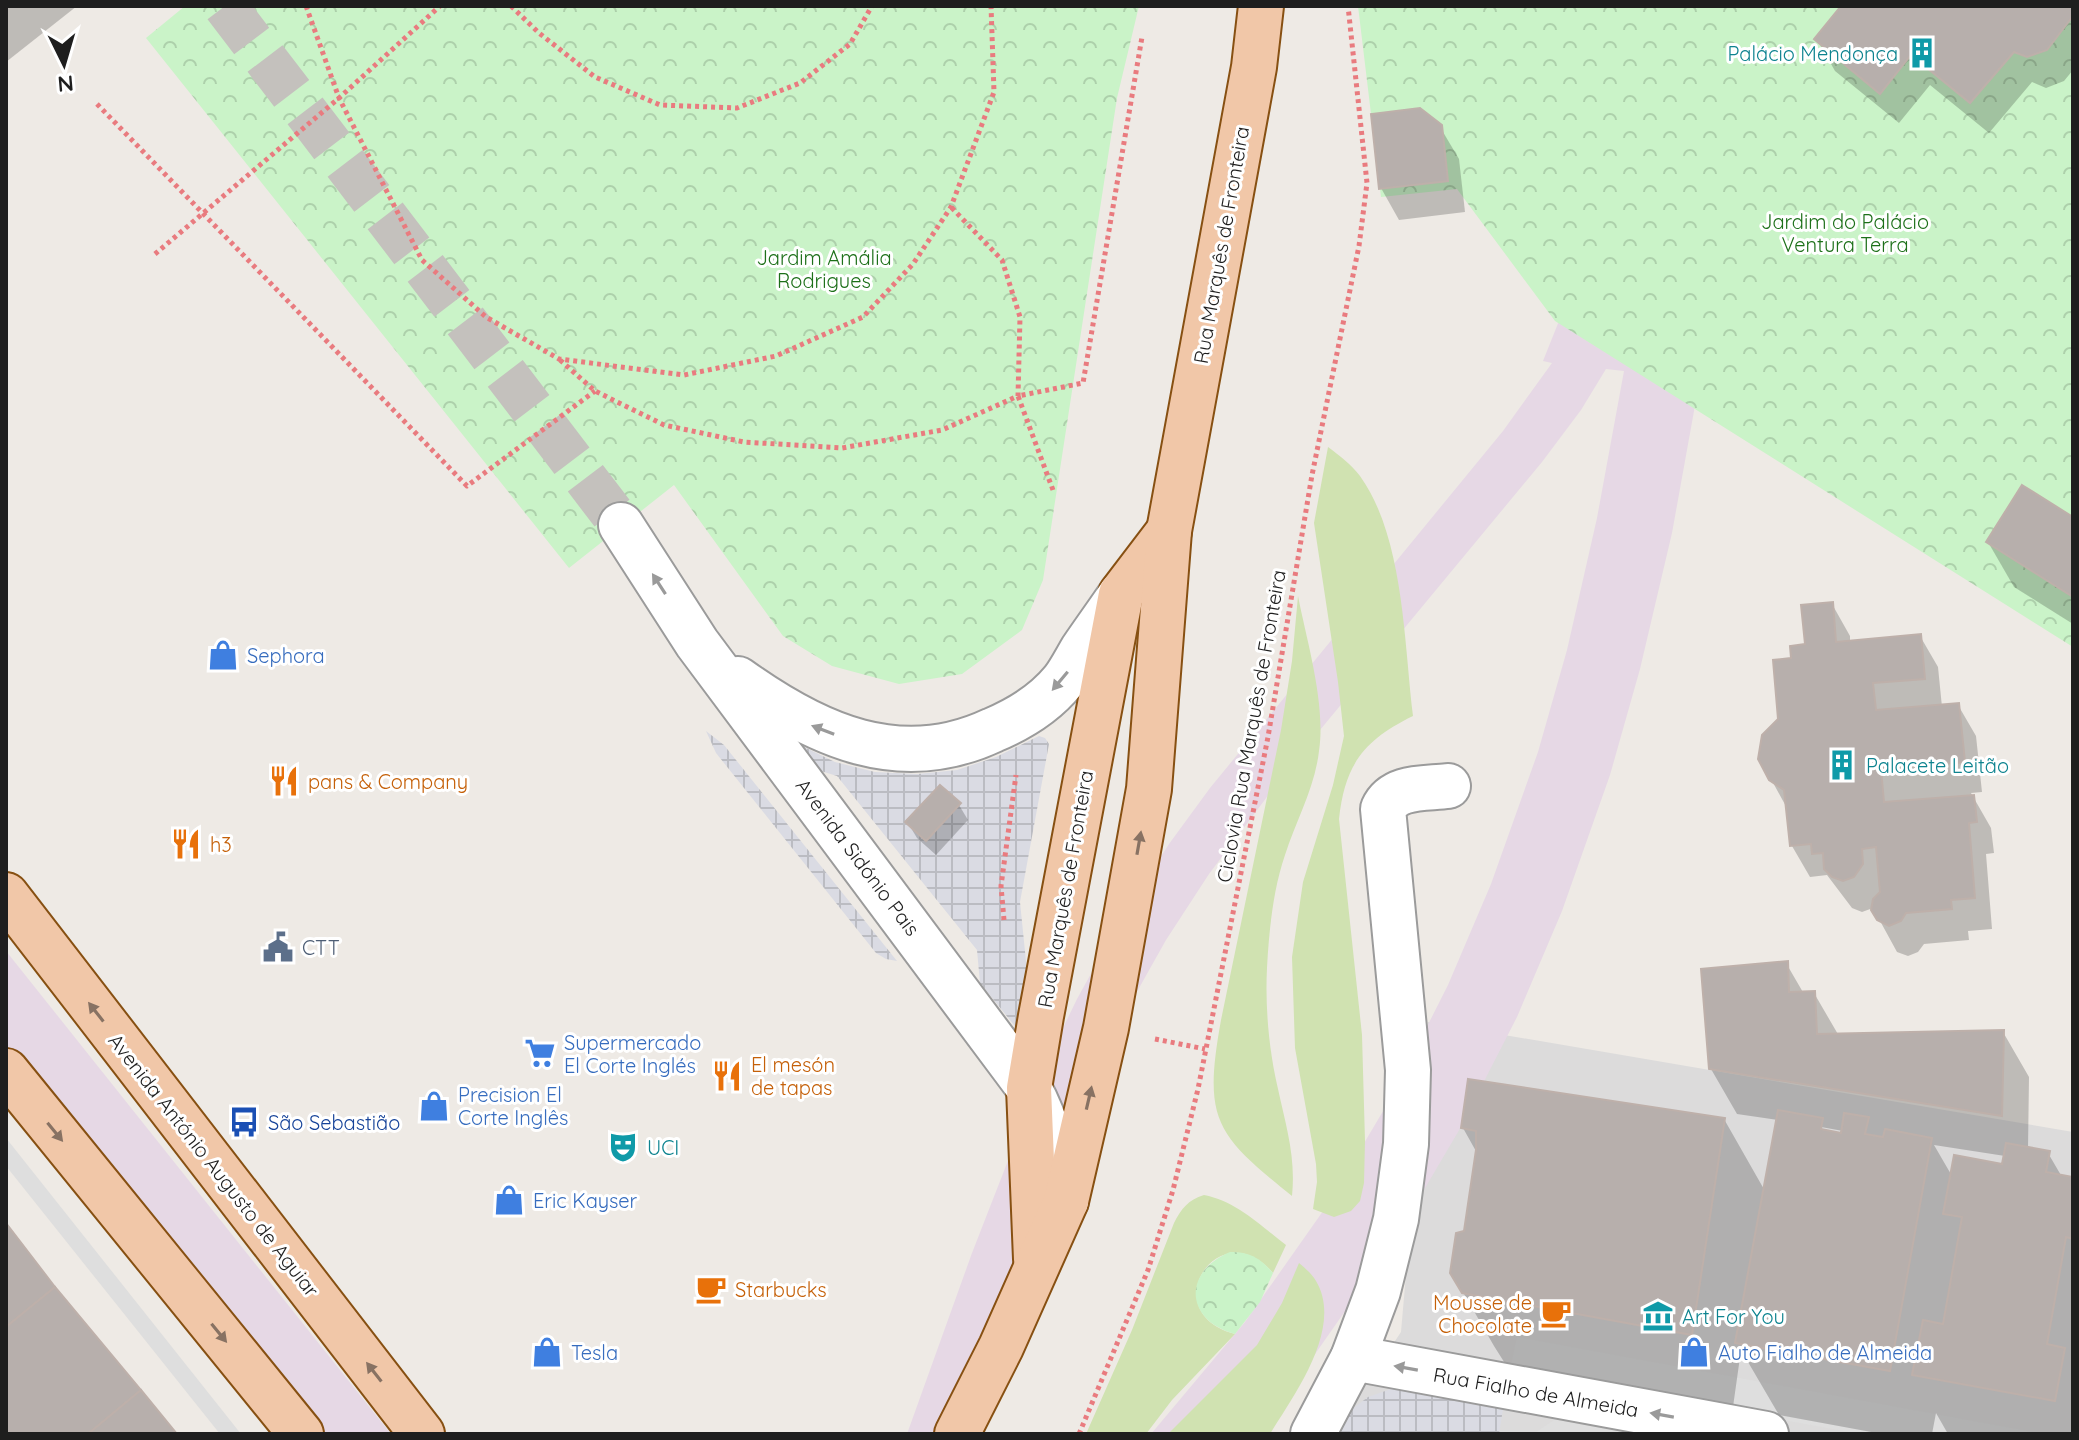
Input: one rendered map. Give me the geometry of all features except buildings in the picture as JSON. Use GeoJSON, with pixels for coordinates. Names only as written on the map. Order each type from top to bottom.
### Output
{"type":"FeatureCollection","features":[{"type":"Feature","properties":{"kind":"main road","name":"Rua Marquês de Fronteira"},"geometry":{"type":"LineString","coordinates":[[957,1434],[1001,1347],[1066,1201],[1106,1028],[1149,789],[1169,531],[1254,67],[1261,6]]}},
{"type":"Feature","properties":{"kind":"main road","name":"Rua Marquês de Fronteira"},"geometry":{"type":"LineString","coordinates":[[1036,1265],[1029,1088],[1121,594],[1169,531]]}},
{"type":"Feature","properties":{"kind":"main road","name":"Avenida António Augusto de Aguiar"},"geometry":{"type":"LineString","coordinates":[[6,895],[422,1434]]}},
{"type":"Feature","properties":{"kind":"main road"},"geometry":{"type":"LineString","coordinates":[[6,1071],[301,1434]]}},
{"type":"Feature","properties":{"kind":"street","name":"Avenida Sidónio Pais"},"geometry":{"type":"LineString","coordinates":[[621,525],[697,643],[1029,1088],[1043,1113],[1066,1201]]}},
{"type":"Feature","properties":{"kind":"street"},"geometry":{"type":"LineString","coordinates":[[697,643],[769,701],[814,727],[880,746],[939,748],[969,742],[1038,705],[1063,681],[1121,594]]}},
{"type":"Feature","properties":{"kind":"street"},"geometry":{"type":"LineString","coordinates":[[1313,1434],[1353,1358],[1378,1291],[1396,1219],[1406,1144],[1408,1070],[1383,809],[1394,795],[1448,786]]}},
{"type":"Feature","properties":{"kind":"street","name":"Rua Fialho de Almeida"},"geometry":{"type":"LineString","coordinates":[[1353,1358],[1766,1434]]}},
{"type":"Feature","properties":{"kind":"path"},"geometry":{"type":"LineString","coordinates":[[306,6],[339,98],[422,260],[486,317],[559,359],[595,391],[664,425],[744,442],[842,448],[942,430],[1018,396],[1083,383],[1142,37]]}},
{"type":"Feature","properties":{"kind":"path"},"geometry":{"type":"LineString","coordinates":[[155,254],[339,98],[440,6]]}},
{"type":"Feature","properties":{"kind":"path"},"geometry":{"type":"LineString","coordinates":[[511,6],[539,33],[595,77],[660,105],[737,108],[800,83],[850,44],[872,6]]}},
{"type":"Feature","properties":{"kind":"path"},"geometry":{"type":"LineString","coordinates":[[559,359],[684,375],[776,356],[863,317],[913,264],[951,207],[994,92],[991,6]]}},
{"type":"Feature","properties":{"kind":"path","name":"Ciclovia Rua Marquês de Fronteira"},"geometry":{"type":"LineString","coordinates":[[1079,1434],[1148,1270],[1173,1190],[1198,1089],[1268,737],[1312,475],[1359,246],[1367,183],[1348,6]]}},
{"type":"Feature","properties":{"kind":"path"},"geometry":{"type":"LineString","coordinates":[[97,104],[467,486],[595,391]]}},
{"type":"Feature","properties":{"kind":"path"},"geometry":{"type":"LineString","coordinates":[[951,207],[1002,260],[1020,317],[1018,396],[1053,490]]}},
{"type":"Feature","properties":{"kind":"shaded area"},"geometry":{"type":"Polygon","coordinates":[[[1597,226],[1709,328],[1672,533],[1640,669],[1610,775],[1562,911],[1517,1017],[1458,1132],[1392,1244],[1306,1367],[1252,1434],[1151,1434],[1245,1322],[1328,1204],[1392,1096],[1448,985],[1491,884],[1538,752],[1567,650],[1597,518],[1624,371],[1606,369],[1581,410],[1542,462],[1291,765],[1209,874],[1166,940],[1120,1022],[959,1434],[907,1434],[972,1253],[1046,1063],[1124,914],[1210,788],[1503,431],[1552,363],[1543,361],[1597,226]]]}},
{"type":"Feature","properties":{"kind":"shaded area"},"geometry":{"type":"Polygon","coordinates":[[[706,731],[724,745],[897,961],[876,953],[716,753],[706,731]]]}},
{"type":"Feature","properties":{"kind":"shaded area"},"geometry":{"type":"Polygon","coordinates":[[[1039,736],[1049,744],[1020,902],[1029,991],[1018,1030],[980,983],[977,950],[837,776],[811,768],[798,744],[835,762],[875,772],[917,774],[957,770],[996,757],[1039,736]]]}},
{"type":"Feature","properties":{"kind":"shaded area"},"geometry":{"type":"Polygon","coordinates":[[[6,951],[391,1434],[313,1434],[6,1050],[6,951]]]}},
{"type":"Feature","properties":{"kind":"shaded area"},"geometry":{"type":"Polygon","coordinates":[[[1428,1022],[2073,1132],[2073,1434],[1333,1434],[1401,1332],[1428,1022]]]}},
{"type":"Feature","properties":{"kind":"shaded area"},"geometry":{"type":"Polygon","coordinates":[[[6,1138],[241,1434],[220,1434],[6,1166],[6,1138]]]}},
{"type":"Feature","properties":{"kind":"shaded area"},"geometry":{"type":"Polygon","coordinates":[[[1517,1337],[2044,1434],[1860,1434],[1510,1370],[1517,1337]]]}},
{"type":"Feature","properties":{"kind":"shaded area"},"geometry":{"type":"Polygon","coordinates":[[[1417,1387],[1504,1403],[1499,1434],[1332,1434],[1347,1413],[1368,1397],[1391,1389],[1417,1387]]]}},
{"type":"Feature","properties":{"kind":"shaded area"},"geometry":{"type":"Polygon","coordinates":[[[1563,1414],[1672,1434],[1533,1434],[1563,1414]]]}},
{"type":"Feature","properties":{"kind":"green space","name":"Jardim Amália Rodrigues"},"geometry":{"type":"Polygon","coordinates":[[[185,6],[1139,6],[1117,98],[1043,580],[1022,630],[962,674],[899,684],[832,666],[783,636],[674,485],[569,568],[146,38],[185,6]]]}},
{"type":"Feature","properties":{"kind":"green space","name":"Jardim do Palácio Ventura Terra"},"geometry":{"type":"Polygon","coordinates":[[[1358,6],[2073,6],[2073,647],[1555,321],[1457,189],[1381,197],[1358,6]]]}},
{"type":"Feature","properties":{"kind":"green space"},"geometry":{"type":"Polygon","coordinates":[[[1328,447],[1360,476],[1375,501],[1386,529],[1400,592],[1413,716],[1382,734],[1360,756],[1346,783],[1339,819],[1362,1035],[1365,1141],[1364,1183],[1360,1201],[1351,1211],[1334,1217],[1313,1209],[1316,1164],[1295,1048],[1292,957],[1303,882],[1333,785],[1344,736],[1314,523],[1328,447]]]}},
{"type":"Feature","properties":{"kind":"green space"},"geometry":{"type":"Polygon","coordinates":[[[1298,596],[1318,693],[1319,751],[1314,778],[1277,882],[1270,925],[1267,983],[1272,1060],[1291,1155],[1292,1196],[1266,1175],[1231,1139],[1215,1103],[1214,1081],[1221,1020],[1281,730],[1298,596]]]}},
{"type":"Feature","properties":{"kind":"green space"},"geometry":{"type":"Polygon","coordinates":[[[1204,1195],[1237,1208],[1286,1245],[1273,1273],[1252,1257],[1232,1253],[1215,1259],[1203,1272],[1197,1289],[1199,1307],[1211,1323],[1235,1334],[1172,1400],[1146,1434],[1086,1434],[1132,1330],[1174,1223],[1186,1206],[1204,1195]]]}},
{"type":"Feature","properties":{"kind":"green space"},"geometry":{"type":"Polygon","coordinates":[[[1230,1252],[1254,1257],[1273,1273],[1260,1302],[1235,1334],[1218,1328],[1206,1319],[1196,1296],[1197,1283],[1204,1271],[1230,1252]]]}},
{"type":"Feature","properties":{"kind":"green space"},"geometry":{"type":"Polygon","coordinates":[[[1299,1263],[1316,1281],[1323,1299],[1324,1319],[1312,1360],[1270,1434],[1168,1434],[1257,1345],[1282,1303],[1299,1263]]]}},
{"type":"Feature","properties":{"kind":"tunnel"},"geometry":{"type":"LineString","coordinates":[[225,6],[621,525]]}},
{"type":"Feature","properties":{"kind":"place","name":"Palácio Mendonça"},"geometry":{"type":"Point","coordinates":[1922,53]}},
{"type":"Feature","properties":{"kind":"place","name":"Sephora"},"geometry":{"type":"Point","coordinates":[223,655]}},
{"type":"Feature","properties":{"kind":"place","name":"Palacete Leitão"},"geometry":{"type":"Point","coordinates":[1842,765]}},
{"type":"Feature","properties":{"kind":"place","name":"pans & Company"},"geometry":{"type":"Point","coordinates":[284,781]}},
{"type":"Feature","properties":{"kind":"place","name":"h3"},"geometry":{"type":"Point","coordinates":[186,844]}},
{"type":"Feature","properties":{"kind":"place","name":"CTT"},"geometry":{"type":"Point","coordinates":[278,947]}},
{"type":"Feature","properties":{"kind":"place","name":"Supermercado El Corte Inglés"},"geometry":{"type":"Point","coordinates":[540,1053]}},
{"type":"Feature","properties":{"kind":"place","name":"El mesón de tapas"},"geometry":{"type":"Point","coordinates":[727,1076]}},
{"type":"Feature","properties":{"kind":"place","name":"Precision El Corte Inglês"},"geometry":{"type":"Point","coordinates":[434,1106]}},
{"type":"Feature","properties":{"kind":"place","name":"São Sebastião"},"geometry":{"type":"Point","coordinates":[244,1122]}},
{"type":"Feature","properties":{"kind":"place","name":"UCI"},"geometry":{"type":"Point","coordinates":[623,1147]}},
{"type":"Feature","properties":{"kind":"place","name":"Eric Kayser"},"geometry":{"type":"Point","coordinates":[509,1200]}},
{"type":"Feature","properties":{"kind":"place","name":"Starbucks"},"geometry":{"type":"Point","coordinates":[711,1289]}},
{"type":"Feature","properties":{"kind":"place","name":"Mousse de Chocolate"},"geometry":{"type":"Point","coordinates":[1556,1313]}},
{"type":"Feature","properties":{"kind":"place","name":"Art For You"},"geometry":{"type":"Point","coordinates":[1658,1316]}},
{"type":"Feature","properties":{"kind":"place","name":"Tesla"},"geometry":{"type":"Point","coordinates":[547,1352]}},
{"type":"Feature","properties":{"kind":"place","name":"Auto Fialho de Almeida"},"geometry":{"type":"Point","coordinates":[1694,1352]}}]}
